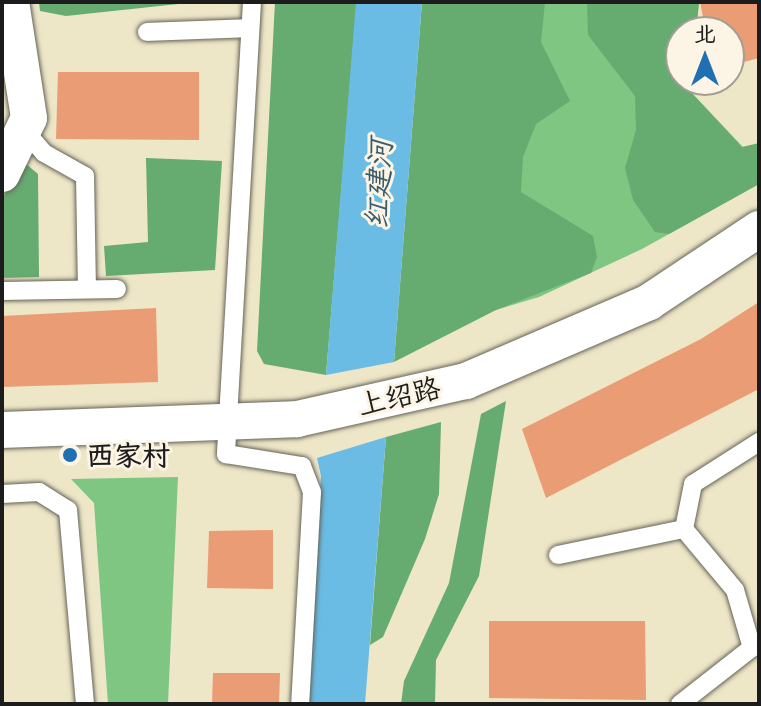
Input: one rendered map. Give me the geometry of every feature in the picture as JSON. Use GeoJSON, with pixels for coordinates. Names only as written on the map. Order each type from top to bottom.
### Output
{"type":"FeatureCollection","features":[{"type":"Feature","properties":{"kind":"street"},"geometry":{"type":"LineString","coordinates":[[2,174],[29,118],[11,2]]}},
{"type":"Feature","properties":{"kind":"street","name":"上绍路"},"geometry":{"type":"LineString","coordinates":[[2,430],[297,419],[466,381],[649,302],[759,229]]}},
{"type":"Feature","properties":{"kind":"lane"},"geometry":{"type":"LineString","coordinates":[[252,2],[225,422],[226,454],[302,466],[312,492],[300,704]]}},
{"type":"Feature","properties":{"kind":"lane"},"geometry":{"type":"LineString","coordinates":[[147,32],[250,28]]}},
{"type":"Feature","properties":{"kind":"lane"},"geometry":{"type":"LineString","coordinates":[[24,130],[44,153],[85,176],[87,289]]}},
{"type":"Feature","properties":{"kind":"lane"},"geometry":{"type":"LineString","coordinates":[[2,291],[117,289]]}},
{"type":"Feature","properties":{"kind":"lane"},"geometry":{"type":"LineString","coordinates":[[684,529],[693,484],[759,442]]}},
{"type":"Feature","properties":{"kind":"lane"},"geometry":{"type":"LineString","coordinates":[[2,494],[39,492],[68,510],[85,704]]}},
{"type":"Feature","properties":{"kind":"lane"},"geometry":{"type":"LineString","coordinates":[[558,555],[684,529]]}},
{"type":"Feature","properties":{"kind":"lane"},"geometry":{"type":"LineString","coordinates":[[680,704],[756,645],[735,590],[684,529]]}},
{"type":"Feature","properties":{"kind":"green space"},"geometry":{"type":"Polygon","coordinates":[[[39,2],[197,2],[66,16],[40,11],[39,2]]]}},
{"type":"Feature","properties":{"kind":"green space"},"geometry":{"type":"Polygon","coordinates":[[[275,2],[357,2],[326,375],[264,364],[257,351],[275,2]]]}},
{"type":"Feature","properties":{"kind":"green space"},"geometry":{"type":"Polygon","coordinates":[[[422,2],[545,2],[541,42],[570,101],[536,124],[523,157],[521,192],[593,236],[597,257],[591,273],[496,310],[394,362],[422,2]]]}},
{"type":"Feature","properties":{"kind":"green space"},"geometry":{"type":"Polygon","coordinates":[[[501,2],[699,2],[698,16],[665,16],[665,96],[695,96],[759,164],[759,184],[642,249],[539,297],[496,310],[501,2]]]}},
{"type":"Feature","properties":{"kind":"green space"},"geometry":{"type":"Polygon","coordinates":[[[587,2],[699,2],[698,16],[665,16],[665,96],[695,96],[742,147],[759,143],[759,184],[669,234],[655,232],[633,200],[625,168],[636,130],[635,96],[588,35],[587,2]]]}},
{"type":"Feature","properties":{"kind":"green space"},"geometry":{"type":"Polygon","coordinates":[[[146,158],[222,161],[215,270],[106,276],[104,246],[148,242],[146,158]]]}},
{"type":"Feature","properties":{"kind":"green space"},"geometry":{"type":"Polygon","coordinates":[[[25,163],[38,174],[39,277],[2,278],[2,198],[25,163]]]}},
{"type":"Feature","properties":{"kind":"green space"},"geometry":{"type":"Polygon","coordinates":[[[506,401],[479,576],[436,660],[435,704],[401,704],[404,681],[449,583],[481,414],[506,401]]]}},
{"type":"Feature","properties":{"kind":"green space"},"geometry":{"type":"Polygon","coordinates":[[[441,422],[439,494],[425,539],[383,637],[370,645],[386,437],[441,422]]]}},
{"type":"Feature","properties":{"kind":"green space"},"geometry":{"type":"Polygon","coordinates":[[[178,477],[168,704],[108,704],[94,503],[71,479],[178,477]]]}},
{"type":"Feature","properties":{"kind":"water","name":"红建河"},"geometry":{"type":"Polygon","coordinates":[[[356,2],[422,2],[394,362],[326,375],[356,2]]]}},
{"type":"Feature","properties":{"kind":"water"},"geometry":{"type":"Polygon","coordinates":[[[386,437],[365,704],[308,704],[321,476],[317,458],[386,437]]]}},
{"type":"Feature","properties":{"kind":"building"},"geometry":{"type":"Polygon","coordinates":[[[700,2],[759,2],[759,58],[745,62],[745,16],[703,16],[700,2]]]}},
{"type":"Feature","properties":{"kind":"building"},"geometry":{"type":"Polygon","coordinates":[[[58,72],[199,72],[199,140],[56,139],[58,72]]]}},
{"type":"Feature","properties":{"kind":"building"},"geometry":{"type":"Polygon","coordinates":[[[759,302],[759,389],[546,498],[522,429],[701,339],[759,302]]]}},
{"type":"Feature","properties":{"kind":"building"},"geometry":{"type":"Polygon","coordinates":[[[156,308],[158,382],[2,387],[2,316],[156,308]]]}},
{"type":"Feature","properties":{"kind":"building"},"geometry":{"type":"Polygon","coordinates":[[[273,530],[273,589],[207,588],[209,531],[273,530]]]}},
{"type":"Feature","properties":{"kind":"building"},"geometry":{"type":"Polygon","coordinates":[[[489,621],[645,621],[646,700],[489,698],[489,621]]]}},
{"type":"Feature","properties":{"kind":"building"},"geometry":{"type":"Polygon","coordinates":[[[213,673],[280,673],[279,704],[212,704],[213,673]]]}},
{"type":"Feature","properties":{"kind":"place","name":"西家村"},"geometry":{"type":"Point","coordinates":[70,455]}}]}
